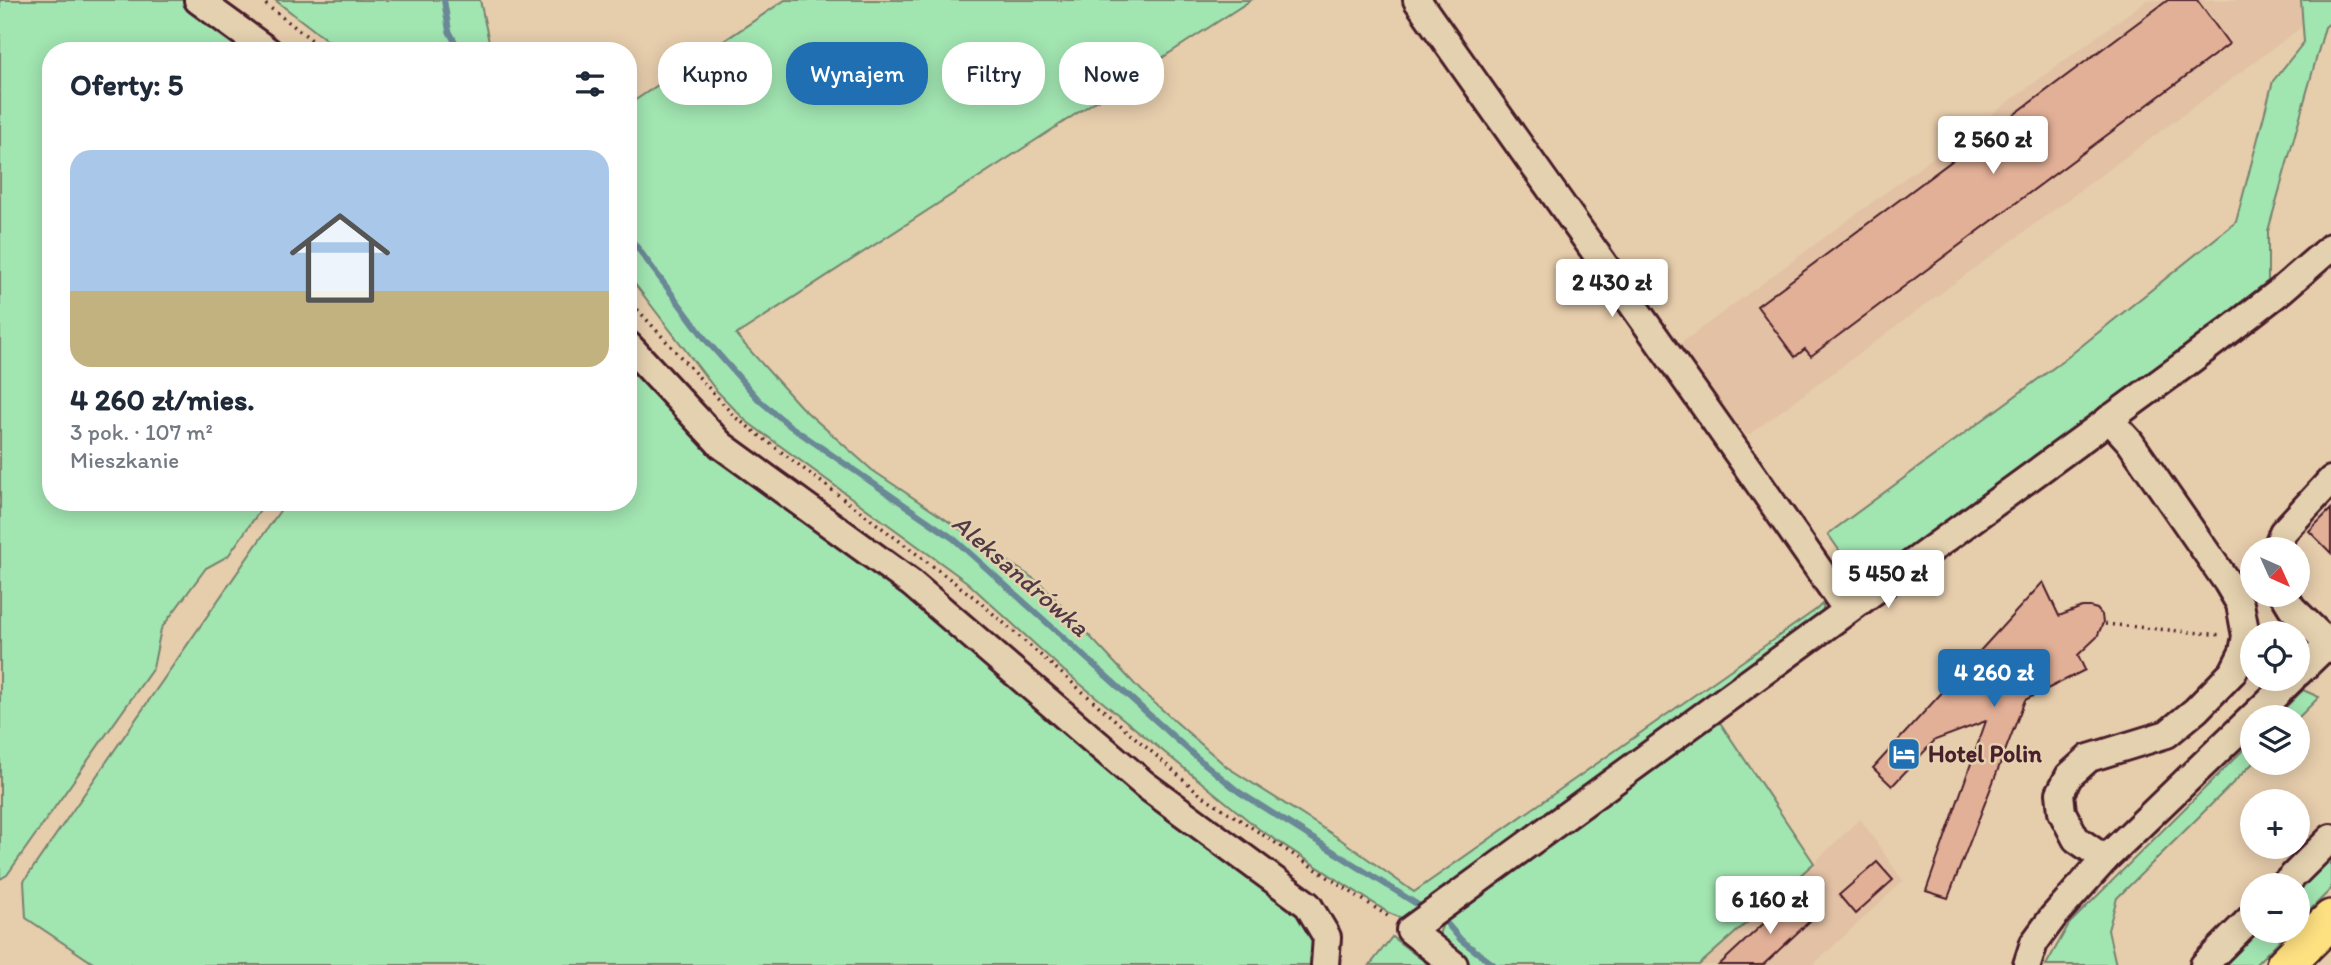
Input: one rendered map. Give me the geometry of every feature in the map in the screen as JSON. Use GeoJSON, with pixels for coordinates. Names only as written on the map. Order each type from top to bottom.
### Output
{"type":"FeatureCollection","features":[{"type":"Feature","properties":{"kind":"highway"},"geometry":{"type":"LineString","coordinates":[[2285,965],[2331,919]]}},
{"type":"Feature","properties":{"kind":"street"},"geometry":{"type":"LineString","coordinates":[[198,0],[256,42]]}},
{"type":"Feature","properties":{"kind":"street"},"geometry":{"type":"LineString","coordinates":[[1417,0],[1640,317],[1723,430],[1847,610]]}},
{"type":"Feature","properties":{"kind":"street"},"geometry":{"type":"LineString","coordinates":[[1454,965],[1410,930],[2109,419],[2278,293],[2331,247]]}},
{"type":"Feature","properties":{"kind":"street"},"geometry":{"type":"LineString","coordinates":[[637,355],[721,445],[911,583],[1144,784],[1308,905],[1327,937],[1325,965]]}},
{"type":"Feature","properties":{"kind":"street"},"geometry":{"type":"LineString","coordinates":[[2109,419],[2130,442],[2227,582],[2240,604],[2243,621]]}},
{"type":"Feature","properties":{"kind":"street"},"geometry":{"type":"LineString","coordinates":[[2281,537],[2331,480]]}},
{"type":"Feature","properties":{"kind":"street"},"geometry":{"type":"LineString","coordinates":[[2291,607],[2330,645],[2310,662]]}},
{"type":"Feature","properties":{"kind":"street"},"geometry":{"type":"LineString","coordinates":[[2105,859],[2076,839],[2062,812],[2060,793],[2069,776],[2089,758],[2167,734],[2196,710],[2233,672],[2240,658]]}},
{"type":"Feature","properties":{"kind":"street"},"geometry":{"type":"LineString","coordinates":[[2027,965],[2034,943],[2053,917],[2105,859],[2280,691]]}},
{"type":"Feature","properties":{"kind":"street"},"geometry":{"type":"LineString","coordinates":[[2296,873],[2331,838]]}},
{"type":"Feature","properties":{"kind":"street"},"geometry":{"type":"LineString","coordinates":[[2204,965],[2240,929]]}},
{"type":"Feature","properties":{"kind":"path"},"geometry":{"type":"LineString","coordinates":[[260,0],[314,42]]}},
{"type":"Feature","properties":{"kind":"path"},"geometry":{"type":"LineString","coordinates":[[637,309],[735,417],[975,598],[1200,794],[1410,930]]}},
{"type":"Feature","properties":{"kind":"path"},"geometry":{"type":"LineString","coordinates":[[2105,624],[2240,636]]}},
{"type":"Feature","properties":{"kind":"shaded area"},"geometry":{"type":"Polygon","coordinates":[[[2147,0],[2301,0],[2303,26],[1747,436],[1676,347],[2147,0]]]}},
{"type":"Feature","properties":{"kind":"shaded area"},"geometry":{"type":"Polygon","coordinates":[[[1860,819],[1903,881],[1813,965],[1699,965],[1814,863],[1860,819]]]}},
{"type":"Feature","properties":{"kind":"green space"},"geometry":{"type":"Polygon","coordinates":[[[0,0],[184,0],[239,42],[42,42],[42,511],[260,511],[228,556],[206,568],[161,629],[153,668],[7,875],[0,879],[0,0]]]}},
{"type":"Feature","properties":{"kind":"green space"},"geometry":{"type":"Polygon","coordinates":[[[275,0],[480,0],[489,42],[329,42],[275,0]]]}},
{"type":"Feature","properties":{"kind":"green space"},"geometry":{"type":"Polygon","coordinates":[[[785,0],[1251,0],[1164,57],[1164,42],[1059,42],[1059,105],[1090,105],[736,335],[801,407],[872,470],[1040,583],[1141,691],[1227,767],[1340,839],[1414,892],[1824,602],[1822,613],[1812,624],[1404,919],[1389,913],[1259,829],[1063,670],[967,582],[746,421],[716,390],[637,287],[637,99],[658,85],[658,105],[772,105],[772,42],[722,42],[785,0]]]}},
{"type":"Feature","properties":{"kind":"green space"},"geometry":{"type":"Polygon","coordinates":[[[2301,0],[2331,0],[2331,22],[2325,27],[2268,231],[2268,281],[2138,383],[1858,590],[1837,575],[1850,566],[1828,534],[2064,360],[2236,222],[2273,81],[2304,42],[2301,0]]]}},
{"type":"Feature","properties":{"kind":"green space"},"geometry":{"type":"Polygon","coordinates":[[[637,365],[819,524],[1310,917],[1319,945],[1312,965],[96,965],[26,918],[24,881],[280,511],[637,511],[637,365]]]}},
{"type":"Feature","properties":{"kind":"green space"},"geometry":{"type":"Polygon","coordinates":[[[2302,691],[2319,697],[2310,706],[2288,705],[2302,691]]]}},
{"type":"Feature","properties":{"kind":"green space"},"geometry":{"type":"Polygon","coordinates":[[[1717,718],[1814,863],[1699,965],[1470,965],[1437,940],[1448,910],[1717,718]]]}},
{"type":"Feature","properties":{"kind":"green space"},"geometry":{"type":"Polygon","coordinates":[[[2240,753],[2241,775],[2117,898],[2108,930],[2116,965],[2046,965],[2069,924],[2240,753]]]}},
{"type":"Feature","properties":{"kind":"green space"},"geometry":{"type":"Polygon","coordinates":[[[2331,855],[2331,889],[2310,910],[2310,875],[2331,855]]]}},
{"type":"Feature","properties":{"kind":"green space"},"geometry":{"type":"Polygon","coordinates":[[[1392,937],[1429,965],[1370,965],[1392,937]]]}},
{"type":"Feature","properties":{"kind":"green space"},"geometry":{"type":"Polygon","coordinates":[[[2240,943],[2277,943],[2255,965],[2217,965],[2240,943]]]}},
{"type":"Feature","properties":{"kind":"building"},"geometry":{"type":"Polygon","coordinates":[[[2168,0],[2197,0],[2229,44],[1811,356],[1805,349],[1795,357],[1757,306],[2168,0]]]}},
{"type":"Feature","properties":{"kind":"building"},"geometry":{"type":"Polygon","coordinates":[[[2331,509],[2331,553],[2309,531],[2331,509]]]}},
{"type":"Feature","properties":{"kind":"building","name":"Hotel Polin"},"geometry":{"type":"Polygon","coordinates":[[[2043,582],[2059,616],[2082,607],[2090,607],[2097,609],[2102,615],[2103,623],[2097,637],[2078,655],[2085,670],[2025,700],[1948,898],[1926,891],[1986,721],[1935,740],[1892,786],[1873,768],[2043,582]]]}},
{"type":"Feature","properties":{"kind":"building"},"geometry":{"type":"Polygon","coordinates":[[[1877,862],[1893,880],[1855,914],[1839,895],[1877,862]]]}},
{"type":"Feature","properties":{"kind":"building"},"geometry":{"type":"Polygon","coordinates":[[[1791,898],[1812,919],[1763,965],[1719,965],[1791,898]]]}},
{"type":"Feature","properties":{"kind":"waterway","name":"Aleksandrówka"},"geometry":{"type":"LineString","coordinates":[[444,0],[449,31],[455,42]]}},
{"type":"Feature","properties":{"kind":"waterway","name":"Aleksandrówka"},"geometry":{"type":"LineString","coordinates":[[637,247],[706,340],[759,400],[790,426],[954,539],[1194,755],[1239,792],[1423,908]]}},
{"type":"Feature","properties":{"kind":"waterway","name":"Aleksandrówka"},"geometry":{"type":"LineString","coordinates":[[1443,919],[1461,940],[1494,965]]}},
{"type":"Feature","properties":{"kind":"place","name":"Hotel Polin"},"geometry":{"type":"Point","coordinates":[1904,754]}}]}
